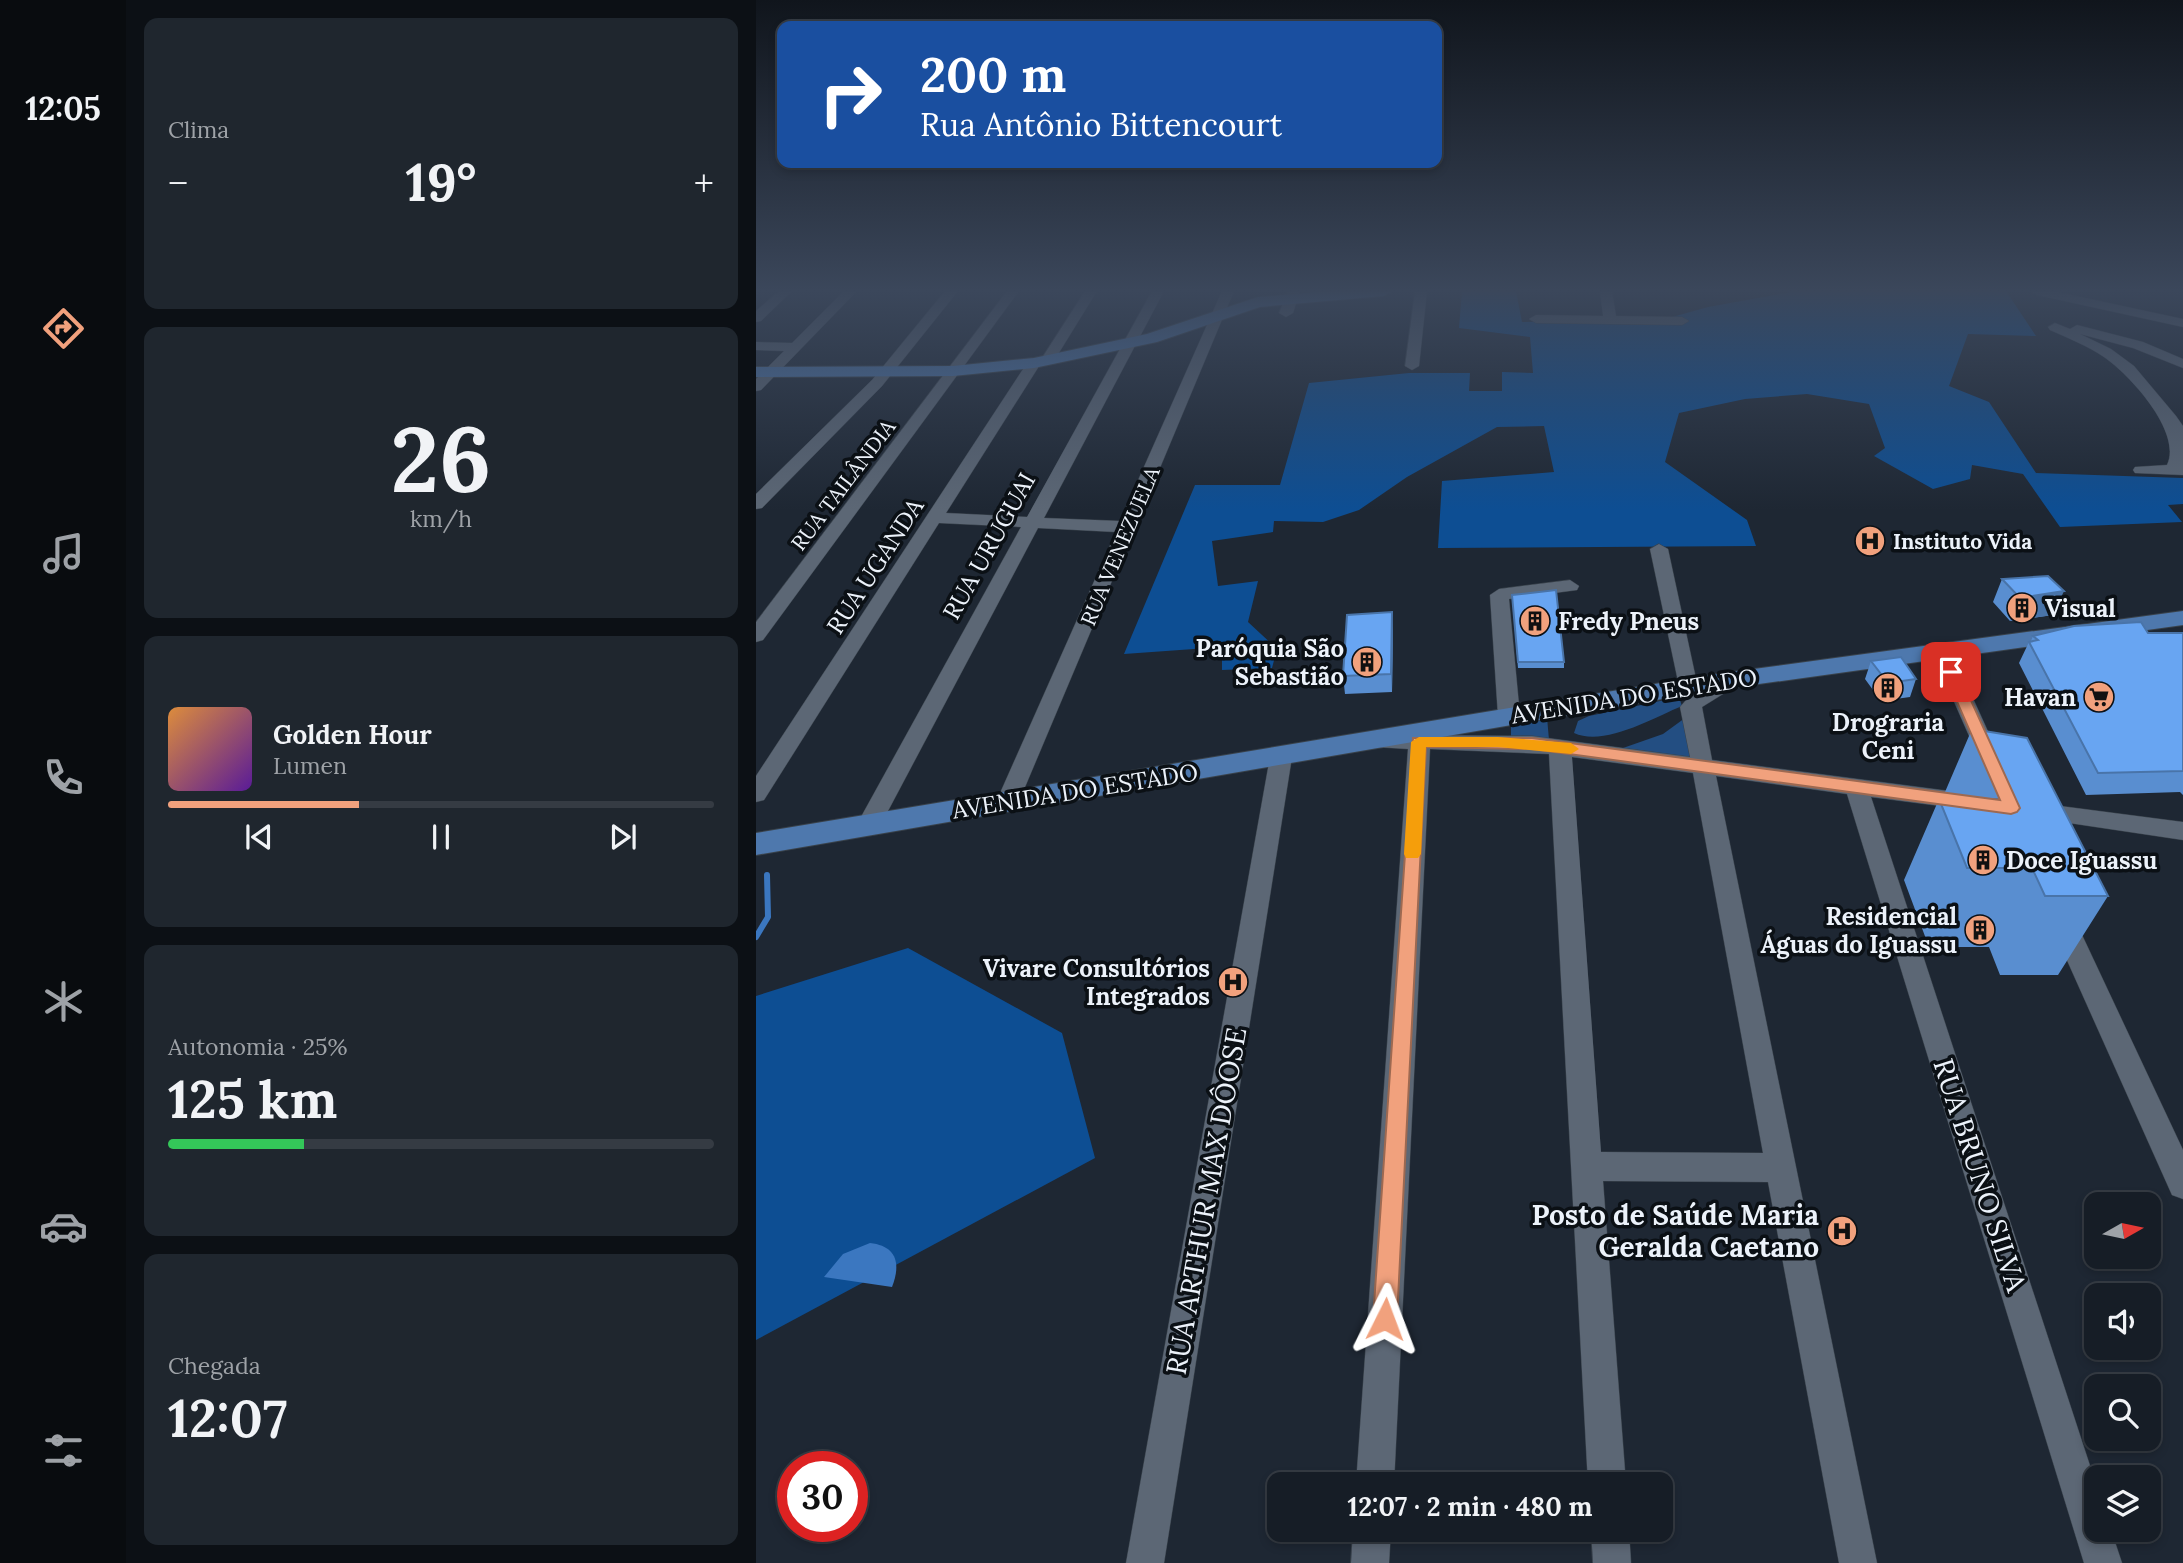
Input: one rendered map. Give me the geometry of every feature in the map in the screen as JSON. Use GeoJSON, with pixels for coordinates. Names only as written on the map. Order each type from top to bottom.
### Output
{"type":"FeatureCollection","features":[{"type":"Feature","properties":{"kind":"main road"},"geometry":{"type":"LineString","coordinates":[[763,372],[953,371],[1022,364]]}},
{"type":"Feature","properties":{"kind":"main road","name":"AVENIDA DO ESTADO"},"geometry":{"type":"LineString","coordinates":[[756,844],[1732,679],[2183,618]]}},
{"type":"Feature","properties":{"kind":"street"},"geometry":{"type":"LineString","coordinates":[[756,504],[893,364]]}},
{"type":"Feature","properties":{"kind":"street","name":"RUA TAILÂNDIA"},"geometry":{"type":"LineString","coordinates":[[756,636],[958,364]]}},
{"type":"Feature","properties":{"kind":"street","name":"RUA UGANDA"},"geometry":{"type":"LineString","coordinates":[[756,794],[1040,364]]}},
{"type":"Feature","properties":{"kind":"street","name":"RUA URUGUAI"},"geometry":{"type":"LineString","coordinates":[[868,826],[1118,364]]}},
{"type":"Feature","properties":{"kind":"street","name":"RUA VENEZUELA"},"geometry":{"type":"LineString","coordinates":[[1009,800],[1197,364]]}},
{"type":"Feature","properties":{"kind":"street"},"geometry":{"type":"LineString","coordinates":[[2123,364],[2171,419],[2181,445],[2178,470],[2141,470]]}},
{"type":"Feature","properties":{"kind":"street"},"geometry":{"type":"LineString","coordinates":[[756,387],[763,372]]}},
{"type":"Feature","properties":{"kind":"street"},"geometry":{"type":"LineString","coordinates":[[936,518],[1129,527]]}},
{"type":"Feature","properties":{"kind":"street"},"geometry":{"type":"LineString","coordinates":[[1659,549],[1689,686]]}},
{"type":"Feature","properties":{"kind":"street"},"geometry":{"type":"LineString","coordinates":[[1509,716],[1499,595],[1570,586]]}},
{"type":"Feature","properties":{"kind":"street"},"geometry":{"type":"LineString","coordinates":[[1947,651],[1951,672],[1996,774]]}},
{"type":"Feature","properties":{"kind":"street"},"geometry":{"type":"LineString","coordinates":[[1732,679],[1703,694],[1691,707],[1858,1563]]}},
{"type":"Feature","properties":{"kind":"street"},"geometry":{"type":"LineString","coordinates":[[1368,742],[1485,741],[1560,747],[2183,831]]}},
{"type":"Feature","properties":{"kind":"street"},"geometry":{"type":"LineString","coordinates":[[1376,1472],[1419,742]]}},
{"type":"Feature","properties":{"kind":"street"},"geometry":{"type":"LineString","coordinates":[[1560,747],[1606,1472]]}},
{"type":"Feature","properties":{"kind":"street","name":"RUA ARTHUR MAX DÔOSE"},"geometry":{"type":"LineString","coordinates":[[1145,1563],[1281,757]]}},
{"type":"Feature","properties":{"kind":"street","name":"RUA BRUNO SILVA"},"geometry":{"type":"LineString","coordinates":[[1856,787],[2104,1563]]}},
{"type":"Feature","properties":{"kind":"street"},"geometry":{"type":"LineString","coordinates":[[2006,807],[2023,834]]}},
{"type":"Feature","properties":{"kind":"street"},"geometry":{"type":"LineString","coordinates":[[2052,896],[2183,1184]]}},
{"type":"Feature","properties":{"kind":"street"},"geometry":{"type":"LineString","coordinates":[[1587,1166],[1781,1168]]}},
{"type":"Feature","properties":{"kind":"street"},"geometry":{"type":"LineString","coordinates":[[1370,1563],[1372,1542]]}},
{"type":"Feature","properties":{"kind":"street"},"geometry":{"type":"LineString","coordinates":[[1611,1542],[1612,1563]]}},
{"type":"Feature","properties":{"kind":"shaded area"},"geometry":{"type":"Polygon","coordinates":[[[1532,364],[1957,364],[1949,386],[1989,402],[2036,473],[2183,478],[2183,504],[2168,505],[2182,522],[2060,527],[2023,474],[1972,465],[1970,479],[1933,489],[1874,456],[1885,448],[1869,404],[1807,394],[1745,399],[1679,413],[1665,462],[1747,520],[1756,546],[1438,548],[1442,481],[1554,472],[1544,426],[1497,427],[1407,477],[1359,510],[1323,522],[1274,521],[1273,532],[1212,541],[1218,586],[1258,581],[1248,622],[1277,649],[1272,668],[1222,670],[1222,647],[1124,654],[1195,485],[1280,485],[1309,383],[1409,373],[1470,373],[1469,391],[1502,391],[1502,372],[1533,373],[1532,364]]]}},
{"type":"Feature","properties":{"kind":"shaded area"},"geometry":{"type":"Polygon","coordinates":[[[1679,697],[1682,706],[1614,734],[1586,736],[1574,733],[1578,721],[1589,716],[1679,697]]]}},
{"type":"Feature","properties":{"kind":"shaded area"},"geometry":{"type":"Polygon","coordinates":[[[1547,717],[1549,740],[1511,737],[1511,723],[1547,717]]]}},
{"type":"Feature","properties":{"kind":"shaded area"},"geometry":{"type":"Polygon","coordinates":[[[1685,718],[1693,758],[1623,748],[1663,734],[1685,718]]]}},
{"type":"Feature","properties":{"kind":"shaded area"},"geometry":{"type":"Polygon","coordinates":[[[908,948],[1062,1033],[1095,1158],[756,1340],[756,996],[908,948]]]}},
{"type":"Feature","properties":{"kind":"shaded area"},"geometry":{"type":"Polygon","coordinates":[[[870,1243],[886,1248],[894,1258],[896,1271],[892,1287],[824,1277],[843,1254],[870,1243]]]}},
{"type":"Feature","properties":{"kind":"building"},"geometry":{"type":"Polygon","coordinates":[[[2048,576],[2064,591],[2020,598],[2002,579],[2048,576]]]}},
{"type":"Feature","properties":{"kind":"building","name":"Fredy Pneus"},"geometry":{"type":"Polygon","coordinates":[[[1556,590],[1564,662],[1518,662],[1512,595],[1556,590]]]}},
{"type":"Feature","properties":{"kind":"building","name":"Paróquia São Sebastião"},"geometry":{"type":"Polygon","coordinates":[[[1392,612],[1391,674],[1343,676],[1347,615],[1392,612]]]}},
{"type":"Feature","properties":{"kind":"building","name":"Havan"},"geometry":{"type":"Polygon","coordinates":[[[2141,622],[2148,633],[2183,633],[2183,771],[2098,773],[2029,642],[2038,640],[2033,636],[2074,626],[2141,622]]]}},
{"type":"Feature","properties":{"kind":"building"},"geometry":{"type":"Polygon","coordinates":[[[1901,657],[1916,679],[1888,683],[1871,661],[1901,657]]]}},
{"type":"Feature","properties":{"kind":"building"},"geometry":{"type":"Polygon","coordinates":[[[1972,729],[2027,738],[2108,896],[2045,896],[2032,868],[1967,868],[1939,799],[2006,799],[1972,729]]]}},
{"type":"Feature","properties":{"kind":"waterway"},"geometry":{"type":"LineString","coordinates":[[756,937],[768,917],[767,875]]}},
{"type":"Feature","properties":{"kind":"slow traffic"},"geometry":{"type":"LineString","coordinates":[[1412,854],[1419,742],[1498,742],[1571,749]]}},
{"type":"Feature","properties":{"kind":"place","name":"Instituto Vida"},"geometry":{"type":"Point","coordinates":[1870,541]}},
{"type":"Feature","properties":{"kind":"place","name":"Visual"},"geometry":{"type":"Point","coordinates":[2022,608]}},
{"type":"Feature","properties":{"kind":"place","name":"Fredy Pneus"},"geometry":{"type":"Point","coordinates":[1535,621]}},
{"type":"Feature","properties":{"kind":"place","name":"Paróquia São Sebastião"},"geometry":{"type":"Point","coordinates":[1367,662]}},
{"type":"Feature","properties":{"kind":"place","name":"Drograria Ceni"},"geometry":{"type":"Point","coordinates":[1888,688]}},
{"type":"Feature","properties":{"kind":"place","name":"Havan"},"geometry":{"type":"Point","coordinates":[2099,697]}},
{"type":"Feature","properties":{"kind":"place","name":"Doce Iguassu"},"geometry":{"type":"Point","coordinates":[1983,860]}},
{"type":"Feature","properties":{"kind":"place","name":"Residencial Águas do Iguassu"},"geometry":{"type":"Point","coordinates":[1980,930]}},
{"type":"Feature","properties":{"kind":"place","name":"Vivare Consultórios Integrados"},"geometry":{"type":"Point","coordinates":[1233,982]}},
{"type":"Feature","properties":{"kind":"place","name":"Posto de Saúde Maria Geralda Caetano"},"geometry":{"type":"Point","coordinates":[1842,1231]}},
{"type":"Feature","properties":{"kind":"route"},"geometry":{"type":"LineString","coordinates":[[1385,1319],[1419,742],[1532,744],[1709,765],[2011,808],[1951,672]]}}]}
